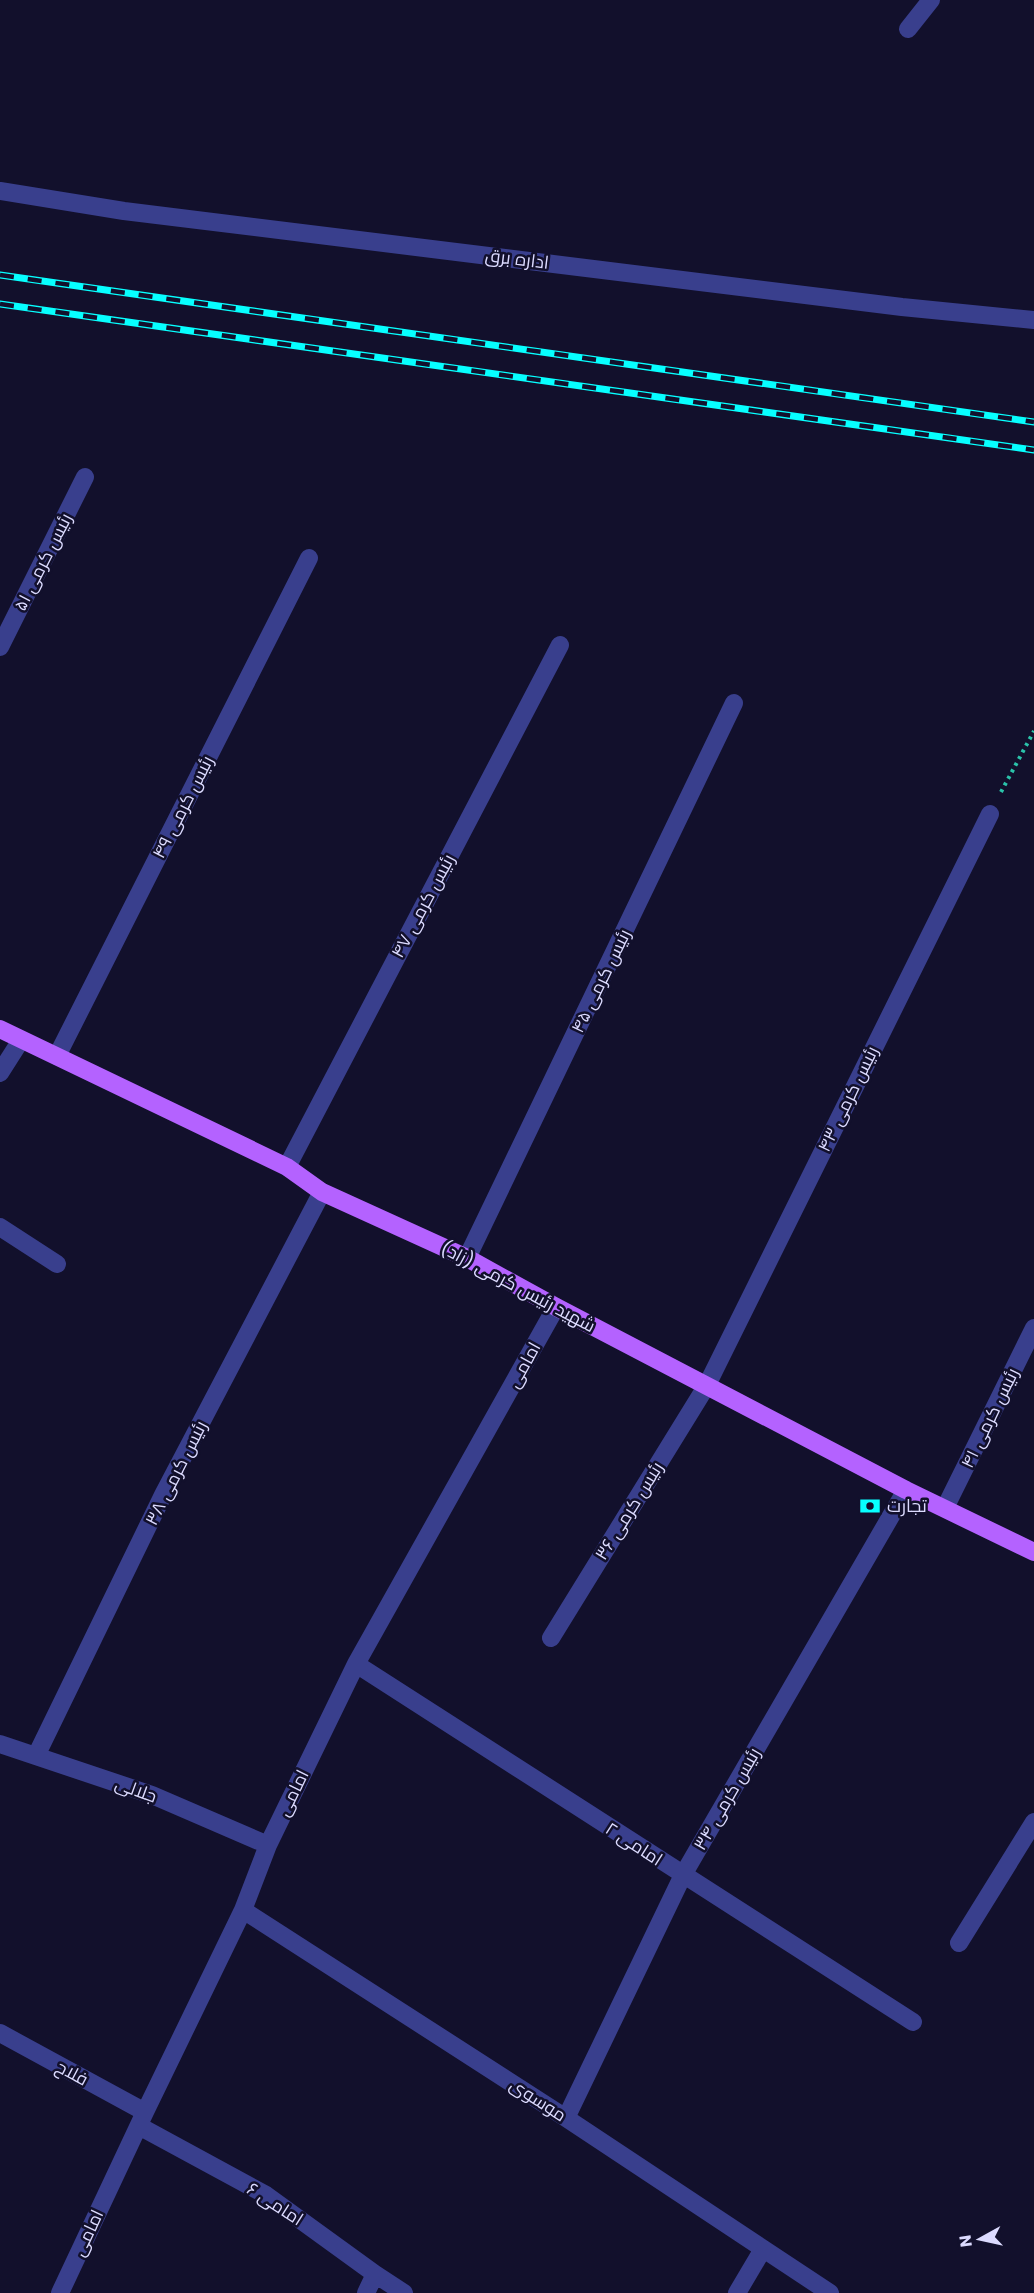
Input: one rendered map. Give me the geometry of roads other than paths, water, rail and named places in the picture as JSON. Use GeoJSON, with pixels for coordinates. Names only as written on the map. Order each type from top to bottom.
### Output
{"type":"FeatureCollection","features":[{"type":"Feature","properties":{"kind":"main road","name":"شهید رئیس کرمی (زاد)"},"geometry":{"type":"LineString","coordinates":[[0,1029],[286,1167],[322,1192],[467,1258],[906,1490],[1034,1552]]}},
{"type":"Feature","properties":{"kind":"street"},"geometry":{"type":"LineString","coordinates":[[908,29],[931,0]]}},
{"type":"Feature","properties":{"kind":"street","name":"اداره برق"},"geometry":{"type":"LineString","coordinates":[[0,191],[124,211],[902,307],[1034,320]]}},
{"type":"Feature","properties":{"kind":"street","name":"رئیس کرمی ۵۱"},"geometry":{"type":"LineString","coordinates":[[0,647],[86,477]]}},
{"type":"Feature","properties":{"kind":"street","name":"رئیس کرمی ۴۹"},"geometry":{"type":"LineString","coordinates":[[57,1056],[309,558]]}},
{"type":"Feature","properties":{"kind":"street","name":"رئیس کرمی ۴۷"},"geometry":{"type":"LineString","coordinates":[[286,1167],[560,645]]}},
{"type":"Feature","properties":{"kind":"street","name":"رئیس کرمی ۴۵"},"geometry":{"type":"LineString","coordinates":[[467,1258],[735,703]]}},
{"type":"Feature","properties":{"kind":"street","name":"رئیس کرمی ۴۳"},"geometry":{"type":"LineString","coordinates":[[707,1385],[990,814]]}},
{"type":"Feature","properties":{"kind":"street"},"geometry":{"type":"LineString","coordinates":[[0,1073],[21,1040]]}},
{"type":"Feature","properties":{"kind":"street","name":"رئیس کرمی ۳۸"},"geometry":{"type":"LineString","coordinates":[[36,1756],[163,1495],[322,1192]]}},
{"type":"Feature","properties":{"kind":"street"},"geometry":{"type":"LineString","coordinates":[[0,1227],[57,1264]]}},
{"type":"Feature","properties":{"kind":"street","name":"امامی"},"geometry":{"type":"LineString","coordinates":[[60,2293],[243,1910],[268,1845],[356,1664],[556,1307]]}},
{"type":"Feature","properties":{"kind":"street","name":"رئیس کرمی ۴۱"},"geometry":{"type":"LineString","coordinates":[[945,1508],[1034,1328]]}},
{"type":"Feature","properties":{"kind":"street","name":"رئیس کرمی ۳۶"},"geometry":{"type":"LineString","coordinates":[[551,1638],[707,1385]]}},
{"type":"Feature","properties":{"kind":"street","name":"رئیس کرمی ۳۴"},"geometry":{"type":"LineString","coordinates":[[566,2118],[683,1875],[906,1490]]}},
{"type":"Feature","properties":{"kind":"street","name":"امامی ۲"},"geometry":{"type":"LineString","coordinates":[[356,1664],[913,2022]]}},
{"type":"Feature","properties":{"kind":"street","name":"جلالی"},"geometry":{"type":"LineString","coordinates":[[0,1744],[152,1796],[268,1845]]}},
{"type":"Feature","properties":{"kind":"street"},"geometry":{"type":"LineString","coordinates":[[959,1943],[1034,1822]]}},
{"type":"Feature","properties":{"kind":"street","name":"موسوی"},"geometry":{"type":"LineString","coordinates":[[243,1910],[566,2118],[830,2293]]}},
{"type":"Feature","properties":{"kind":"street","name":"فلاح"},"geometry":{"type":"LineString","coordinates":[[0,2033],[142,2119]]}},
{"type":"Feature","properties":{"kind":"street","name":"امامی ۶"},"geometry":{"type":"LineString","coordinates":[[142,2119],[266,2195],[404,2293]]}},
{"type":"Feature","properties":{"kind":"street"},"geometry":{"type":"LineString","coordinates":[[737,2293],[763,2249]]}},
{"type":"Feature","properties":{"kind":"street"},"geometry":{"type":"LineString","coordinates":[[366,2293],[375,2274]]}},
{"type":"Feature","properties":{"kind":"railway"},"geometry":{"type":"LineString","coordinates":[[0,275],[1034,422]]}},
{"type":"Feature","properties":{"kind":"railway"},"geometry":{"type":"LineString","coordinates":[[0,304],[1034,450]]}},
{"type":"Feature","properties":{"kind":"place","name":"تجارت"},"geometry":{"type":"Point","coordinates":[870,1506]}}]}
